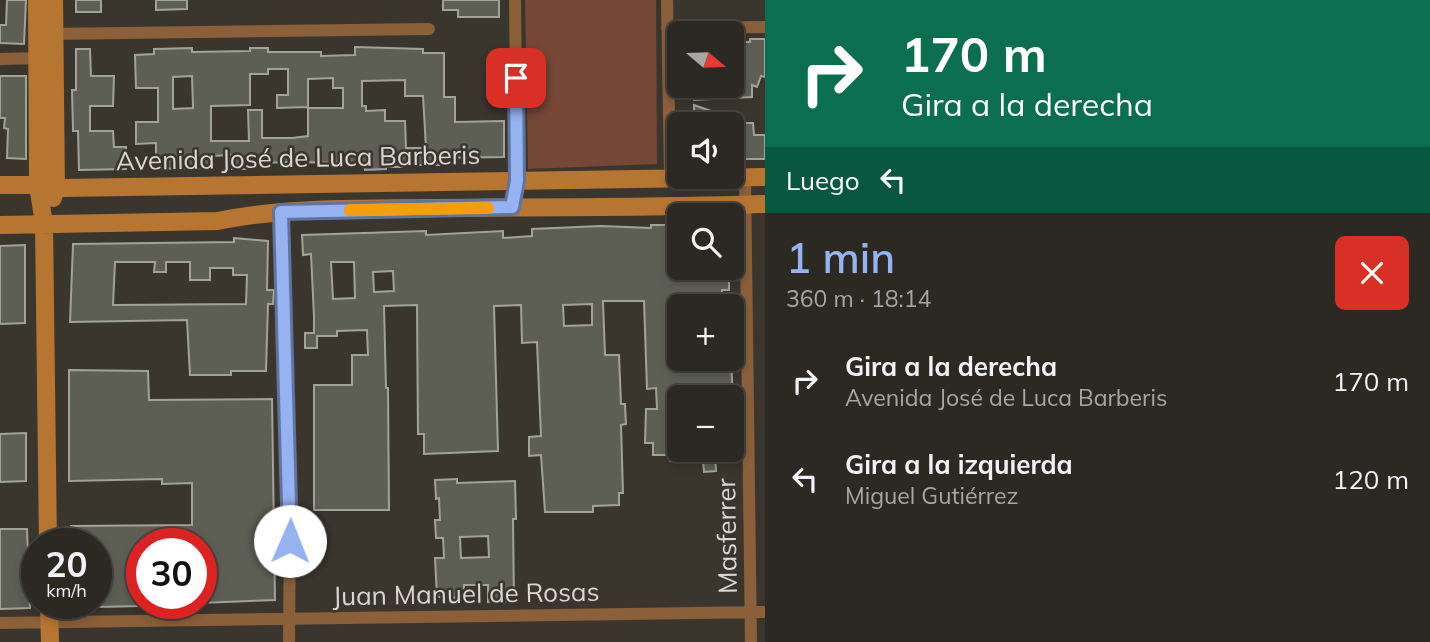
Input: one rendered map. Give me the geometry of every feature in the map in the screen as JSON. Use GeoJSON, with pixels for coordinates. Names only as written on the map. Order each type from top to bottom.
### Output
{"type":"FeatureCollection","features":[{"type":"Feature","properties":{"kind":"main road"},"geometry":{"type":"LineString","coordinates":[[37,0],[46,34]]}},
{"type":"Feature","properties":{"kind":"main road"},"geometry":{"type":"LineString","coordinates":[[48,528],[44,224],[47,186],[46,34],[54,0]]}},
{"type":"Feature","properties":{"kind":"main road","name":"Avenida José de Luca Barberis"},"geometry":{"type":"LineString","coordinates":[[745,177],[765,177]]}},
{"type":"Feature","properties":{"kind":"main road","name":"Avenida José de Luca Barberis"},"geometry":{"type":"LineString","coordinates":[[0,185],[667,178]]}},
{"type":"Feature","properties":{"kind":"main road","name":"Avenida José de Luca Barberis"},"geometry":{"type":"LineString","coordinates":[[0,225],[217,221],[281,212],[765,204]]}},
{"type":"Feature","properties":{"kind":"main road"},"geometry":{"type":"LineString","coordinates":[[49,622],[50,642]]}},
{"type":"Feature","properties":{"kind":"street"},"geometry":{"type":"LineString","coordinates":[[512,207],[517,181],[515,0]]}},
{"type":"Feature","properties":{"kind":"street"},"geometry":{"type":"LineString","coordinates":[[667,0],[667,21]]}},
{"type":"Feature","properties":{"kind":"street"},"geometry":{"type":"LineString","coordinates":[[744,27],[765,27]]}},
{"type":"Feature","properties":{"kind":"street"},"geometry":{"type":"LineString","coordinates":[[46,34],[429,29]]}},
{"type":"Feature","properties":{"kind":"street"},"geometry":{"type":"LineString","coordinates":[[0,59],[46,58]]}},
{"type":"Feature","properties":{"kind":"street","name":"Masferrer"},"geometry":{"type":"LineString","coordinates":[[745,177],[751,642]]}},
{"type":"Feature","properties":{"kind":"street"},"geometry":{"type":"LineString","coordinates":[[281,212],[290,514],[289,642]]}},
{"type":"Feature","properties":{"kind":"street","name":"Juan Manuel de Rosas"},"geometry":{"type":"LineString","coordinates":[[0,623],[765,612]]}},
{"type":"Feature","properties":{"kind":"shaded area"},"geometry":{"type":"Polygon","coordinates":[[[525,0],[656,0],[657,164],[528,169],[525,0]]]}},
{"type":"Feature","properties":{"kind":"building"},"geometry":{"type":"Polygon","coordinates":[[[7,0],[26,0],[24,44],[0,43],[0,25],[6,25],[7,0]]]}},
{"type":"Feature","properties":{"kind":"building"},"geometry":{"type":"Polygon","coordinates":[[[76,0],[101,0],[101,12],[76,12],[76,0]]]}},
{"type":"Feature","properties":{"kind":"building"},"geometry":{"type":"Polygon","coordinates":[[[156,0],[187,0],[187,9],[156,10],[156,0]]]}},
{"type":"Feature","properties":{"kind":"building"},"geometry":{"type":"Polygon","coordinates":[[[443,0],[499,0],[499,17],[458,17],[458,10],[443,10],[443,0]]]}},
{"type":"Feature","properties":{"kind":"building"},"geometry":{"type":"Polygon","coordinates":[[[750,39],[765,39],[765,77],[761,76],[757,87],[752,85],[752,97],[744,97],[744,42],[750,42],[750,39]]]}},
{"type":"Feature","properties":{"kind":"building"},"geometry":{"type":"Polygon","coordinates":[[[355,47],[423,49],[423,53],[444,53],[444,97],[455,97],[455,122],[504,121],[504,157],[443,158],[444,165],[402,165],[365,170],[365,164],[293,162],[249,163],[249,169],[232,169],[232,155],[211,156],[211,168],[173,169],[156,167],[156,143],[136,144],[136,122],[158,122],[158,88],[136,88],[135,55],[154,54],[154,49],[192,48],[192,52],[268,48],[268,52],[321,52],[321,56],[355,55],[355,47]],[[268,69],[268,74],[250,74],[250,105],[211,106],[211,141],[249,141],[248,110],[262,110],[262,138],[292,138],[308,136],[308,108],[343,108],[343,88],[333,88],[333,78],[308,79],[308,107],[277,108],[277,95],[288,95],[288,69],[268,69]],[[192,76],[173,77],[173,109],[193,108],[192,76]],[[405,80],[362,81],[362,106],[366,106],[366,111],[385,110],[385,121],[405,121],[406,148],[426,148],[423,96],[405,96],[405,80]]]}},
{"type":"Feature","properties":{"kind":"building"},"geometry":{"type":"Polygon","coordinates":[[[76,49],[90,49],[91,76],[114,76],[113,106],[90,106],[90,131],[113,131],[114,147],[126,147],[126,169],[79,170],[78,131],[73,131],[72,90],[76,90],[76,49]]]}},
{"type":"Feature","properties":{"kind":"building"},"geometry":{"type":"Polygon","coordinates":[[[0,76],[26,76],[26,159],[7,158],[8,129],[4,128],[5,118],[0,118],[0,76]]]}},
{"type":"Feature","properties":{"kind":"building"},"geometry":{"type":"Polygon","coordinates":[[[694,98],[733,98],[694,100],[694,98]]]}},
{"type":"Feature","properties":{"kind":"building"},"geometry":{"type":"Polygon","coordinates":[[[694,105],[714,112],[694,112],[694,105]]]}},
{"type":"Feature","properties":{"kind":"building"},"geometry":{"type":"Polygon","coordinates":[[[744,123],[753,123],[754,135],[765,135],[765,159],[744,159],[744,123]]]}},
{"type":"Feature","properties":{"kind":"building"},"geometry":{"type":"Polygon","coordinates":[[[651,225],[667,225],[667,280],[729,280],[729,290],[722,290],[722,294],[667,294],[667,371],[732,371],[732,385],[667,385],[667,455],[653,455],[653,443],[645,443],[646,409],[657,409],[656,388],[647,389],[644,301],[603,301],[605,355],[619,355],[621,404],[625,404],[626,424],[621,425],[623,493],[619,493],[619,505],[593,506],[593,512],[545,512],[541,455],[529,456],[529,437],[541,436],[537,342],[522,343],[521,305],[494,306],[498,451],[424,454],[424,434],[418,434],[417,305],[384,306],[389,510],[314,510],[314,385],[352,385],[352,355],[368,355],[367,330],[337,331],[337,336],[317,336],[317,348],[305,348],[305,333],[314,333],[314,317],[311,254],[303,255],[302,235],[426,231],[426,235],[503,231],[503,238],[532,236],[532,229],[601,226],[651,228],[651,225]],[[331,262],[333,299],[355,298],[354,262],[331,262]],[[393,271],[373,272],[374,292],[394,291],[393,271]],[[592,304],[563,305],[564,326],[592,325],[592,304]]]}},
{"type":"Feature","properties":{"kind":"building"},"geometry":{"type":"Polygon","coordinates":[[[234,238],[268,241],[267,290],[274,290],[273,304],[268,304],[266,371],[231,371],[231,375],[190,375],[187,320],[70,322],[73,244],[234,242],[234,238]],[[115,262],[113,305],[246,304],[247,275],[233,275],[233,268],[210,268],[210,280],[190,280],[190,262],[166,262],[166,272],[154,272],[155,262],[115,262]]]}},
{"type":"Feature","properties":{"kind":"building"},"geometry":{"type":"Polygon","coordinates":[[[25,245],[25,323],[0,324],[0,246],[25,245]]]}},
{"type":"Feature","properties":{"kind":"building"},"geometry":{"type":"Polygon","coordinates":[[[69,370],[148,371],[149,400],[272,399],[275,600],[217,602],[217,528],[126,528],[126,606],[112,607],[112,528],[71,526],[192,525],[192,483],[162,484],[162,479],[69,481],[69,370]]]}},
{"type":"Feature","properties":{"kind":"building"},"geometry":{"type":"Polygon","coordinates":[[[26,433],[26,481],[0,482],[0,434],[26,433]]]}},
{"type":"Feature","properties":{"kind":"building"},"geometry":{"type":"Polygon","coordinates":[[[703,462],[716,462],[716,471],[704,472],[703,462]]]}},
{"type":"Feature","properties":{"kind":"building"},"geometry":{"type":"Polygon","coordinates":[[[457,479],[457,483],[515,481],[514,601],[488,602],[488,585],[464,585],[464,598],[437,597],[435,558],[444,558],[443,538],[436,538],[435,520],[440,520],[435,480],[457,479]],[[488,536],[460,537],[461,558],[489,557],[488,536]]]}},
{"type":"Feature","properties":{"kind":"building"},"geometry":{"type":"Polygon","coordinates":[[[0,529],[21,529],[21,608],[0,609],[0,529]]]}},
{"type":"Feature","properties":{"kind":"slow traffic"},"geometry":{"type":"LineString","coordinates":[[350,210],[488,208]]}},
{"type":"Feature","properties":{"kind":"route"},"geometry":{"type":"LineString","coordinates":[[290,541],[281,212],[512,207],[517,181],[516,78]]}}]}
